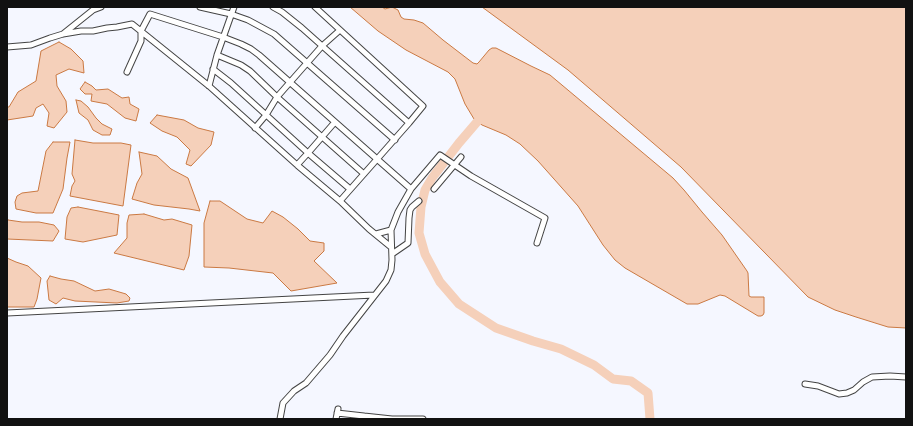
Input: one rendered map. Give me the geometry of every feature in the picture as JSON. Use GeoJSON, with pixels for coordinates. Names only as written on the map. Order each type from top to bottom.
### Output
{"type":"FeatureCollection","features":[{"type":"Feature","properties":{"kind":"street"},"geometry":{"type":"LineString","coordinates":[[62,34],[93,10],[101,7]]}},
{"type":"Feature","properties":{"kind":"street"},"geometry":{"type":"LineString","coordinates":[[200,7],[231,14],[248,20],[274,34],[306,64],[395,140]]}},
{"type":"Feature","properties":{"kind":"street"},"geometry":{"type":"LineString","coordinates":[[210,86],[217,55],[234,7]]}},
{"type":"Feature","properties":{"kind":"street"},"geometry":{"type":"LineString","coordinates":[[273,7],[292,19],[410,123]]}},
{"type":"Feature","properties":{"kind":"street"},"geometry":{"type":"LineString","coordinates":[[315,7],[423,106],[410,123],[340,201]]}},
{"type":"Feature","properties":{"kind":"street"},"geometry":{"type":"LineString","coordinates":[[127,72],[141,41],[141,31],[150,14],[241,44],[251,49],[411,189]]}},
{"type":"Feature","properties":{"kind":"street"},"geometry":{"type":"LineString","coordinates":[[7,47],[31,45],[62,34],[93,31],[132,24],[210,86],[255,128],[391,247]]}},
{"type":"Feature","properties":{"kind":"street"},"geometry":{"type":"LineString","coordinates":[[255,128],[266,115],[277,97],[322,46],[340,30]]}},
{"type":"Feature","properties":{"kind":"street"},"geometry":{"type":"LineString","coordinates":[[217,55],[250,70],[277,97],[364,174]]}},
{"type":"Feature","properties":{"kind":"street"},"geometry":{"type":"LineString","coordinates":[[213,69],[231,83],[350,189]]}},
{"type":"Feature","properties":{"kind":"street"},"geometry":{"type":"LineString","coordinates":[[297,165],[335,122]]}},
{"type":"Feature","properties":{"kind":"street"},"geometry":{"type":"LineString","coordinates":[[280,419],[283,403],[294,391],[306,383],[330,355],[386,281],[391,270],[391,230],[398,212],[411,189],[440,155],[471,176],[545,218],[537,243]]}},
{"type":"Feature","properties":{"kind":"street"},"geometry":{"type":"LineString","coordinates":[[434,189],[453,164],[461,157]]}},
{"type":"Feature","properties":{"kind":"street"},"geometry":{"type":"LineString","coordinates":[[392,254],[408,243],[410,210],[419,202]]}},
{"type":"Feature","properties":{"kind":"street"},"geometry":{"type":"LineString","coordinates":[[376,234],[391,230]]}},
{"type":"Feature","properties":{"kind":"street"},"geometry":{"type":"LineString","coordinates":[[7,313],[374,295]]}},
{"type":"Feature","properties":{"kind":"street"},"geometry":{"type":"LineString","coordinates":[[805,384],[818,386],[839,394],[854,390],[863,382],[872,377],[906,376]]}},
{"type":"Feature","properties":{"kind":"street"},"geometry":{"type":"LineString","coordinates":[[337,414],[392,419],[421,419]]}},
{"type":"Feature","properties":{"kind":"shaded area"},"geometry":{"type":"Polygon","coordinates":[[[350,7],[382,7],[385,9],[392,7],[398,10],[401,17],[404,19],[423,23],[473,63],[477,64],[489,50],[496,48],[550,75],[673,178],[684,190],[722,235],[747,271],[749,296],[764,297],[763,315],[758,316],[725,296],[720,295],[698,304],[687,304],[625,268],[615,260],[603,245],[578,206],[538,161],[520,144],[506,135],[482,125],[474,119],[465,104],[455,79],[448,72],[406,50],[378,31],[350,7]]]}},
{"type":"Feature","properties":{"kind":"shaded area"},"geometry":{"type":"Polygon","coordinates":[[[482,7],[906,7],[906,328],[888,327],[856,317],[835,310],[808,297],[681,167],[568,70],[482,7]]]}},
{"type":"Feature","properties":{"kind":"shaded area"},"geometry":{"type":"Polygon","coordinates":[[[59,42],[71,49],[83,61],[84,73],[69,69],[56,75],[57,86],[66,101],[67,112],[54,128],[47,126],[49,113],[43,104],[36,108],[33,116],[7,120],[7,107],[9,107],[18,92],[36,81],[41,51],[59,42]]]}},
{"type":"Feature","properties":{"kind":"shaded area"},"geometry":{"type":"Polygon","coordinates":[[[85,82],[96,90],[108,89],[122,98],[129,97],[130,104],[139,109],[136,121],[125,118],[107,104],[91,101],[92,94],[85,94],[80,89],[85,82]]]}},
{"type":"Feature","properties":{"kind":"shaded area"},"geometry":{"type":"Polygon","coordinates":[[[76,100],[81,101],[88,107],[102,124],[112,129],[110,135],[102,135],[93,130],[88,120],[79,113],[76,100]]]}},
{"type":"Feature","properties":{"kind":"shaded area"},"geometry":{"type":"Polygon","coordinates":[[[157,115],[184,120],[198,128],[214,132],[211,145],[191,166],[186,164],[190,150],[177,137],[162,131],[150,123],[157,115]]]}},
{"type":"Feature","properties":{"kind":"shaded area"},"geometry":{"type":"Polygon","coordinates":[[[75,140],[93,143],[121,143],[131,145],[123,206],[70,196],[72,186],[75,181],[72,174],[75,140]]]}},
{"type":"Feature","properties":{"kind":"shaded area"},"geometry":{"type":"Polygon","coordinates":[[[53,142],[70,142],[63,189],[53,213],[36,213],[16,209],[15,202],[17,196],[22,193],[38,191],[46,151],[53,142]]]}},
{"type":"Feature","properties":{"kind":"shaded area"},"geometry":{"type":"Polygon","coordinates":[[[139,152],[157,156],[171,169],[188,178],[200,211],[154,205],[132,199],[137,183],[142,174],[139,152]]]}},
{"type":"Feature","properties":{"kind":"shaded area"},"geometry":{"type":"Polygon","coordinates":[[[210,201],[220,201],[247,219],[263,223],[272,211],[283,217],[310,241],[324,243],[324,251],[314,261],[337,283],[291,291],[273,273],[204,267],[204,223],[210,201]]]}},
{"type":"Feature","properties":{"kind":"shaded area"},"geometry":{"type":"Polygon","coordinates":[[[78,207],[119,215],[117,235],[83,242],[65,239],[67,217],[71,208],[78,207]]]}},
{"type":"Feature","properties":{"kind":"shaded area"},"geometry":{"type":"Polygon","coordinates":[[[144,214],[164,220],[172,219],[192,225],[189,256],[184,270],[114,253],[127,238],[127,223],[129,215],[144,214]]]}},
{"type":"Feature","properties":{"kind":"shaded area"},"geometry":{"type":"Polygon","coordinates":[[[8,220],[39,222],[54,225],[59,231],[53,241],[7,239],[8,220]]]}},
{"type":"Feature","properties":{"kind":"shaded area"},"geometry":{"type":"Polygon","coordinates":[[[7,258],[28,266],[41,278],[34,307],[7,307],[7,258]]]}},
{"type":"Feature","properties":{"kind":"shaded area"},"geometry":{"type":"Polygon","coordinates":[[[50,276],[74,281],[95,291],[109,289],[126,294],[130,298],[129,301],[117,303],[75,301],[63,298],[56,304],[49,300],[47,281],[50,276]]]}},
{"type":"Feature","properties":{"kind":"waterway"},"geometry":{"type":"LineString","coordinates":[[477,122],[432,178],[425,190],[421,207],[419,233],[425,254],[440,282],[459,304],[496,328],[561,349],[594,365],[613,379],[631,381],[648,393],[650,419]]}}]}
